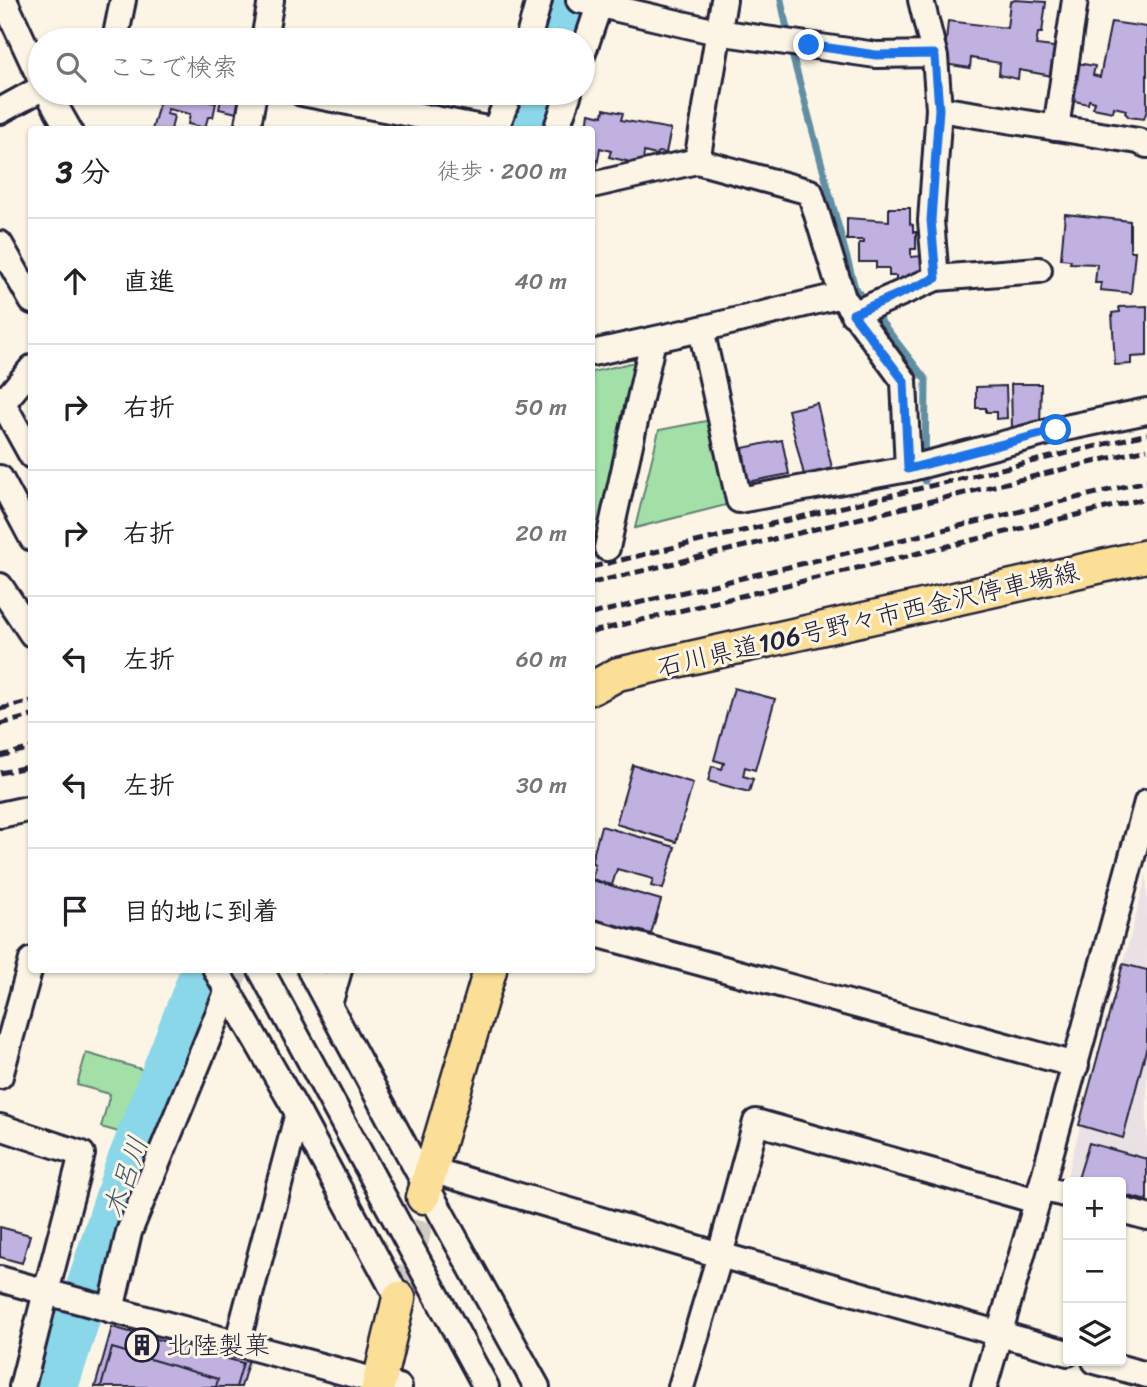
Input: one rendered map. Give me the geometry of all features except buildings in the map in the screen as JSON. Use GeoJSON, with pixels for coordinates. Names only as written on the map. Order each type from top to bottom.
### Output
{"type":"FeatureCollection","features":[{"type":"Feature","properties":{"kind":"main road","name":"石川県道106号野々市西金沢停車場線"},"geometry":{"type":"LineString","coordinates":[[595,686],[618,674],[1147,556]]}},
{"type":"Feature","properties":{"kind":"main road"},"geometry":{"type":"LineString","coordinates":[[427,1184],[489,973]]}},
{"type":"Feature","properties":{"kind":"main road"},"geometry":{"type":"LineString","coordinates":[[386,1385],[399,1299]]}},
{"type":"Feature","properties":{"kind":"street"},"geometry":{"type":"LineString","coordinates":[[4,0],[28,52]]}},
{"type":"Feature","properties":{"kind":"street"},"geometry":{"type":"LineString","coordinates":[[117,28],[123,0]]}},
{"type":"Feature","properties":{"kind":"street"},"geometry":{"type":"LineString","coordinates":[[266,28],[271,0]]}},
{"type":"Feature","properties":{"kind":"street"},"geometry":{"type":"LineString","coordinates":[[531,28],[539,0]]}},
{"type":"Feature","properties":{"kind":"street"},"geometry":{"type":"LineString","coordinates":[[697,161],[724,0]]}},
{"type":"Feature","properties":{"kind":"street"},"geometry":{"type":"LineString","coordinates":[[921,0],[934,54],[939,109],[931,220],[936,278]]}},
{"type":"Feature","properties":{"kind":"street"},"geometry":{"type":"LineString","coordinates":[[1056,128],[1075,0]]}},
{"type":"Feature","properties":{"kind":"street"},"geometry":{"type":"LineString","coordinates":[[588,28],[593,2],[718,32],[876,55],[934,54]]}},
{"type":"Feature","properties":{"kind":"street"},"geometry":{"type":"LineString","coordinates":[[0,111],[28,96]]}},
{"type":"Feature","properties":{"kind":"street"},"geometry":{"type":"LineString","coordinates":[[55,105],[67,126]]}},
{"type":"Feature","properties":{"kind":"street"},"geometry":{"type":"LineString","coordinates":[[248,126],[252,105]]}},
{"type":"Feature","properties":{"kind":"street"},"geometry":{"type":"LineString","coordinates":[[364,105],[472,126]]}},
{"type":"Feature","properties":{"kind":"street"},"geometry":{"type":"LineString","coordinates":[[495,126],[504,105]]}},
{"type":"Feature","properties":{"kind":"street"},"geometry":{"type":"LineString","coordinates":[[557,126],[565,105]]}},
{"type":"Feature","properties":{"kind":"street"},"geometry":{"type":"LineString","coordinates":[[939,109],[1138,141],[1147,145]]}},
{"type":"Feature","properties":{"kind":"street"},"geometry":{"type":"LineString","coordinates":[[595,184],[697,161],[810,192],[858,306],[904,381],[920,466]]}},
{"type":"Feature","properties":{"kind":"street"},"geometry":{"type":"LineString","coordinates":[[0,244],[28,294]]}},
{"type":"Feature","properties":{"kind":"street"},"geometry":{"type":"LineString","coordinates":[[595,352],[701,329],[858,306],[936,278],[1039,270]]}},
{"type":"Feature","properties":{"kind":"street"},"geometry":{"type":"LineString","coordinates":[[701,329],[739,500],[920,466],[1056,430],[1147,411]]}},
{"type":"Feature","properties":{"kind":"street"},"geometry":{"type":"LineString","coordinates":[[607,548],[653,340]]}},
{"type":"Feature","properties":{"kind":"street"},"geometry":{"type":"LineString","coordinates":[[28,372],[1,402],[28,449]]}},
{"type":"Feature","properties":{"kind":"street"},"geometry":{"type":"LineString","coordinates":[[0,478],[28,530]]}},
{"type":"Feature","properties":{"kind":"street"},"geometry":{"type":"LineString","coordinates":[[0,586],[28,628]]}},
{"type":"Feature","properties":{"kind":"street"},"geometry":{"type":"LineString","coordinates":[[984,1387],[1076,1065],[1147,802]]}},
{"type":"Feature","properties":{"kind":"street"},"geometry":{"type":"LineString","coordinates":[[0,815],[28,809]]}},
{"type":"Feature","properties":{"kind":"street"},"geometry":{"type":"LineString","coordinates":[[595,934],[1076,1065]]}},
{"type":"Feature","properties":{"kind":"street"},"geometry":{"type":"LineString","coordinates":[[0,1076],[28,973]]}},
{"type":"Feature","properties":{"kind":"street"},"geometry":{"type":"LineString","coordinates":[[312,973],[537,1387]]}},
{"type":"Feature","properties":{"kind":"street"},"geometry":{"type":"LineString","coordinates":[[329,1005],[338,973]]}},
{"type":"Feature","properties":{"kind":"street"},"geometry":{"type":"LineString","coordinates":[[267,979],[486,1387]]}},
{"type":"Feature","properties":{"kind":"street"},"geometry":{"type":"LineString","coordinates":[[222,980],[399,1299]]}},
{"type":"Feature","properties":{"kind":"street"},"geometry":{"type":"LineString","coordinates":[[107,1309],[129,1232],[222,980]]}},
{"type":"Feature","properties":{"kind":"street"},"geometry":{"type":"LineString","coordinates":[[237,1344],[298,1113]]}},
{"type":"Feature","properties":{"kind":"street"},"geometry":{"type":"LineString","coordinates":[[686,1386],[756,1122],[1039,1195],[1063,1195]]}},
{"type":"Feature","properties":{"kind":"street"},"geometry":{"type":"LineString","coordinates":[[0,1127],[82,1154],[56,1295],[22,1387]]}},
{"type":"Feature","properties":{"kind":"street"},"geometry":{"type":"LineString","coordinates":[[427,1184],[720,1255],[1063,1352]]}},
{"type":"Feature","properties":{"kind":"street"},"geometry":{"type":"LineString","coordinates":[[1126,1211],[1147,1217]]}},
{"type":"Feature","properties":{"kind":"street"},"geometry":{"type":"LineString","coordinates":[[0,1279],[386,1385]]}},
{"type":"Feature","properties":{"kind":"street"},"geometry":{"type":"LineString","coordinates":[[1114,1366],[1147,1375]]}},
{"type":"Feature","properties":{"kind":"shaded area"},"geometry":{"type":"Polygon","coordinates":[[[1147,873],[1147,1199],[1126,1193],[1126,1177],[1067,1176],[1147,873]]]}},
{"type":"Feature","properties":{"kind":"green space"},"geometry":{"type":"Polygon","coordinates":[[[643,360],[598,547],[595,548],[595,371],[643,360]]]}},
{"type":"Feature","properties":{"kind":"green space"},"geometry":{"type":"Polygon","coordinates":[[[712,420],[730,504],[635,528],[659,430],[712,420]]]}},
{"type":"Feature","properties":{"kind":"green space"},"geometry":{"type":"Polygon","coordinates":[[[86,1053],[158,1074],[140,1138],[101,1127],[110,1094],[77,1085],[86,1053]]]}},
{"type":"Feature","properties":{"kind":"waterway","name":"木呂川"},"geometry":{"type":"LineString","coordinates":[[565,28],[573,0]]}},
{"type":"Feature","properties":{"kind":"waterway"},"geometry":{"type":"LineString","coordinates":[[781,0],[793,58],[855,288],[926,380],[925,481]]}},
{"type":"Feature","properties":{"kind":"waterway","name":"木呂川"},"geometry":{"type":"LineString","coordinates":[[527,126],[536,105]]}},
{"type":"Feature","properties":{"kind":"waterway","name":"木呂川"},"geometry":{"type":"LineString","coordinates":[[56,1387],[125,1172],[202,973]]}},
{"type":"Feature","properties":{"kind":"tunnel"},"geometry":{"type":"LineString","coordinates":[[228,990],[236,973]]}},
{"type":"Feature","properties":{"kind":"tunnel"},"geometry":{"type":"LineString","coordinates":[[399,1298],[423,1197]]}},
{"type":"Feature","properties":{"kind":"railway"},"geometry":{"type":"LineString","coordinates":[[595,566],[1147,434]]}},
{"type":"Feature","properties":{"kind":"railway"},"geometry":{"type":"LineString","coordinates":[[595,582],[1147,449]]}},
{"type":"Feature","properties":{"kind":"railway"},"geometry":{"type":"LineString","coordinates":[[595,613],[1147,481]]}},
{"type":"Feature","properties":{"kind":"railway"},"geometry":{"type":"LineString","coordinates":[[595,631],[1147,498]]}},
{"type":"Feature","properties":{"kind":"railway"},"geometry":{"type":"LineString","coordinates":[[0,709],[28,702]]}},
{"type":"Feature","properties":{"kind":"railway"},"geometry":{"type":"LineString","coordinates":[[0,724],[28,717]]}},
{"type":"Feature","properties":{"kind":"railway"},"geometry":{"type":"LineString","coordinates":[[0,756],[28,749]]}},
{"type":"Feature","properties":{"kind":"railway"},"geometry":{"type":"LineString","coordinates":[[0,773],[28,767]]}},
{"type":"Feature","properties":{"kind":"place","name":"北陸製菓"},"geometry":{"type":"Point","coordinates":[142,1345]}},
{"type":"Feature","properties":{"kind":"route"},"geometry":{"type":"LineString","coordinates":[[809,45],[876,55],[934,54],[935,57],[939,109],[931,220],[936,278],[853,314],[904,381],[908,469],[1056,430]]}}]}
